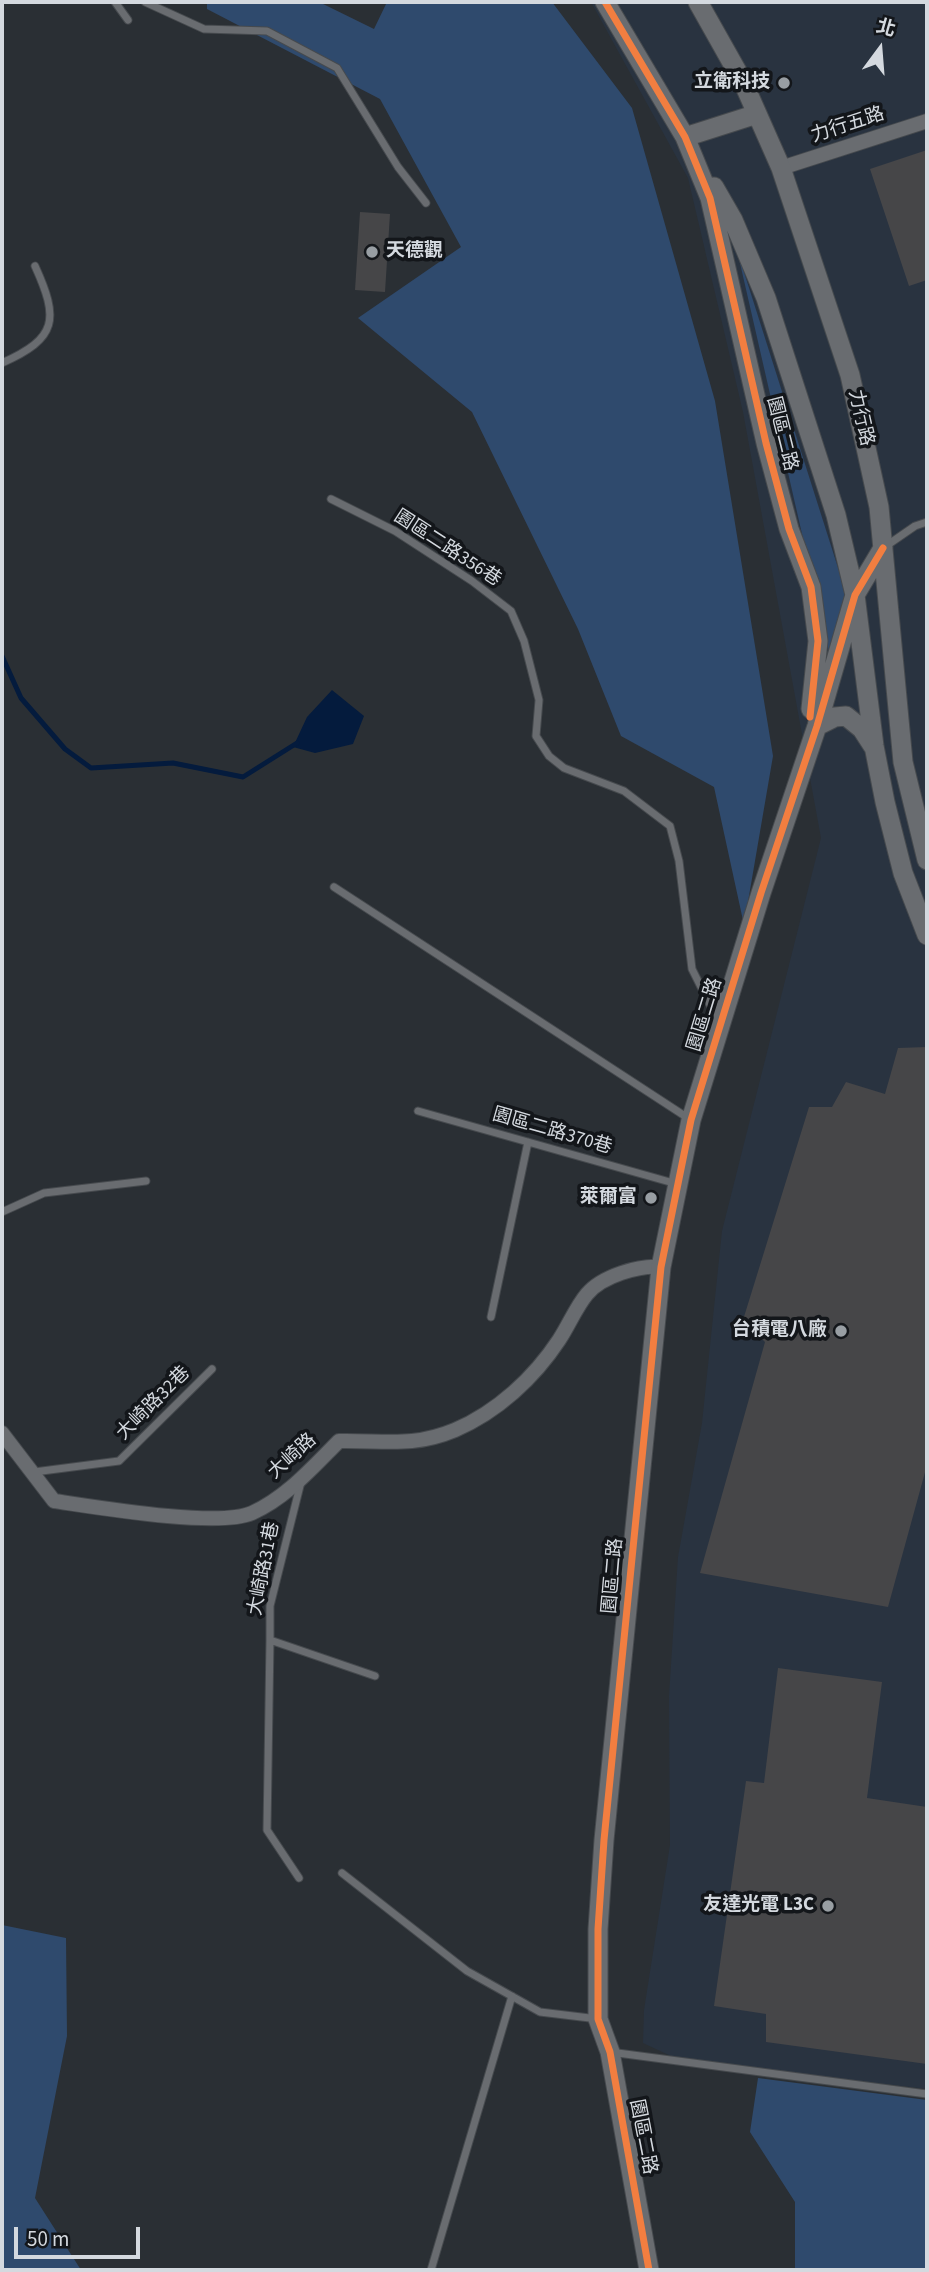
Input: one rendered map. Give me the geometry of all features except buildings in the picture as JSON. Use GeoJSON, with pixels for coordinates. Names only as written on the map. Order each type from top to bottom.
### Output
{"type":"FeatureCollection","features":[{"type":"Feature","properties":{"kind":"street","name":"園區二路"},"geometry":{"type":"LineString","coordinates":[[605,2],[685,137],[710,198],[766,443],[789,529],[811,587],[818,641],[807,737],[761,893]]}},
{"type":"Feature","properties":{"kind":"street","name":"力行路"},"geometry":{"type":"LineString","coordinates":[[698,2],[757,114],[781,168],[850,374],[872,472],[883,548],[903,762],[927,860]]}},
{"type":"Feature","properties":{"kind":"street"},"geometry":{"type":"LineString","coordinates":[[757,114],[685,137],[733,220],[766,298],[836,515],[855,595],[874,747],[903,873],[927,935]]}},
{"type":"Feature","properties":{"kind":"street","name":"力行五路"},"geometry":{"type":"LineString","coordinates":[[781,168],[927,121]]}},
{"type":"Feature","properties":{"kind":"street","name":"園區二路"},"geometry":{"type":"LineString","coordinates":[[649,2270],[610,2052],[598,2019],[598,1929],[604,1840],[661,1267],[691,1120],[719,1023],[817,726],[855,595],[883,548]]}},
{"type":"Feature","properties":{"kind":"street"},"geometry":{"type":"LineString","coordinates":[[817,726],[835,717],[846,716],[862,729],[874,747]]}},
{"type":"Feature","properties":{"kind":"street","name":"大崎路"},"geometry":{"type":"LineString","coordinates":[[2,1433],[54,1501],[114,1510],[224,1518],[250,1514],[302,1478],[339,1441],[418,1443],[457,1429],[501,1402],[527,1381],[558,1343],[588,1292],[630,1271],[661,1267]]}},
{"type":"Feature","properties":{"kind":"lane"},"geometry":{"type":"LineString","coordinates":[[116,2],[128,20]]}},
{"type":"Feature","properties":{"kind":"lane"},"geometry":{"type":"LineString","coordinates":[[145,2],[204,29],[267,31],[337,68],[398,167],[426,203]]}},
{"type":"Feature","properties":{"kind":"lane"},"geometry":{"type":"LineString","coordinates":[[2,363],[25,353],[48,331],[52,318],[50,298],[35,266]]}},
{"type":"Feature","properties":{"kind":"lane","name":"園區二路356巷"},"geometry":{"type":"LineString","coordinates":[[331,499],[395,531],[472,581],[511,611],[524,640],[539,700],[536,736],[549,756],[564,768],[624,791],[670,826],[679,861],[692,969],[719,1023]]}},
{"type":"Feature","properties":{"kind":"lane"},"geometry":{"type":"LineString","coordinates":[[883,548],[915,526],[927,522]]}},
{"type":"Feature","properties":{"kind":"lane"},"geometry":{"type":"LineString","coordinates":[[334,887],[691,1120]]}},
{"type":"Feature","properties":{"kind":"lane","name":"園區二路370巷"},"geometry":{"type":"LineString","coordinates":[[418,1111],[678,1184]]}},
{"type":"Feature","properties":{"kind":"lane"},"geometry":{"type":"LineString","coordinates":[[491,1317],[528,1142]]}},
{"type":"Feature","properties":{"kind":"lane"},"geometry":{"type":"LineString","coordinates":[[2,1212],[44,1193],[146,1181]]}},
{"type":"Feature","properties":{"kind":"lane","name":"大崎路32巷"},"geometry":{"type":"LineString","coordinates":[[34,1472],[119,1461],[212,1368]]}},
{"type":"Feature","properties":{"kind":"lane","name":"大崎路31巷"},"geometry":{"type":"LineString","coordinates":[[302,1478],[270,1606],[270,1640],[375,1676]]}},
{"type":"Feature","properties":{"kind":"lane"},"geometry":{"type":"LineString","coordinates":[[270,1640],[267,1830],[299,1878]]}},
{"type":"Feature","properties":{"kind":"lane"},"geometry":{"type":"LineString","coordinates":[[342,1873],[467,1971],[540,2012],[598,2019]]}},
{"type":"Feature","properties":{"kind":"lane"},"geometry":{"type":"LineString","coordinates":[[431,2270],[512,1996]]}},
{"type":"Feature","properties":{"kind":"lane"},"geometry":{"type":"LineString","coordinates":[[610,2052],[927,2094]]}},
{"type":"Feature","properties":{"kind":"shaded area"},"geometry":{"type":"Polygon","coordinates":[[[207,2],[319,2],[374,29],[387,2],[552,2],[632,108],[715,401],[773,756],[744,925],[714,787],[621,736],[578,629],[472,412],[358,318],[461,247],[380,99],[207,9],[207,2]]]}},
{"type":"Feature","properties":{"kind":"shaded area"},"geometry":{"type":"Polygon","coordinates":[[[591,2],[927,2],[927,2089],[671,2056],[643,2043],[644,2010],[670,1845],[669,1696],[678,1557],[702,1423],[722,1231],[821,838],[743,412],[688,178],[591,2]]]}},
{"type":"Feature","properties":{"kind":"shaded area"},"geometry":{"type":"Polygon","coordinates":[[[737,250],[846,593],[830,656],[737,250]]]}},
{"type":"Feature","properties":{"kind":"shaded area"},"geometry":{"type":"Polygon","coordinates":[[[332,690],[364,716],[353,744],[315,753],[293,747],[307,717],[332,690]]]}},
{"type":"Feature","properties":{"kind":"shaded area"},"geometry":{"type":"Polygon","coordinates":[[[2,1925],[66,1938],[67,2036],[35,2198],[81,2270],[2,2270],[2,1925]]]}},
{"type":"Feature","properties":{"kind":"shaded area"},"geometry":{"type":"Polygon","coordinates":[[[758,2078],[927,2100],[927,2270],[795,2270],[795,2202],[750,2132],[758,2078]]]}},
{"type":"Feature","properties":{"kind":"waterway"},"geometry":{"type":"LineString","coordinates":[[2,656],[21,698],[65,749],[91,768],[173,763],[243,777],[297,743]]}},
{"type":"Feature","properties":{"kind":"cycle path"},"geometry":{"type":"LineString","coordinates":[[605,2],[685,137],[710,198],[766,443],[789,529],[811,587],[818,641],[810,717]]}},
{"type":"Feature","properties":{"kind":"cycle path"},"geometry":{"type":"LineString","coordinates":[[649,2270],[610,2052],[598,2019],[598,1929],[604,1840],[661,1267],[691,1120],[761,893],[817,726],[855,595],[883,548]]}},
{"type":"Feature","properties":{"kind":"place","name":"立衛科技"},"geometry":{"type":"Point","coordinates":[784,83]}},
{"type":"Feature","properties":{"kind":"place","name":"天德觀"},"geometry":{"type":"Point","coordinates":[372,252]}},
{"type":"Feature","properties":{"kind":"place","name":"萊爾富"},"geometry":{"type":"Point","coordinates":[651,1198]}},
{"type":"Feature","properties":{"kind":"place","name":"台積電八廠"},"geometry":{"type":"Point","coordinates":[841,1331]}},
{"type":"Feature","properties":{"kind":"place","name":"友達光電 L3C"},"geometry":{"type":"Point","coordinates":[828,1906]}}]}
